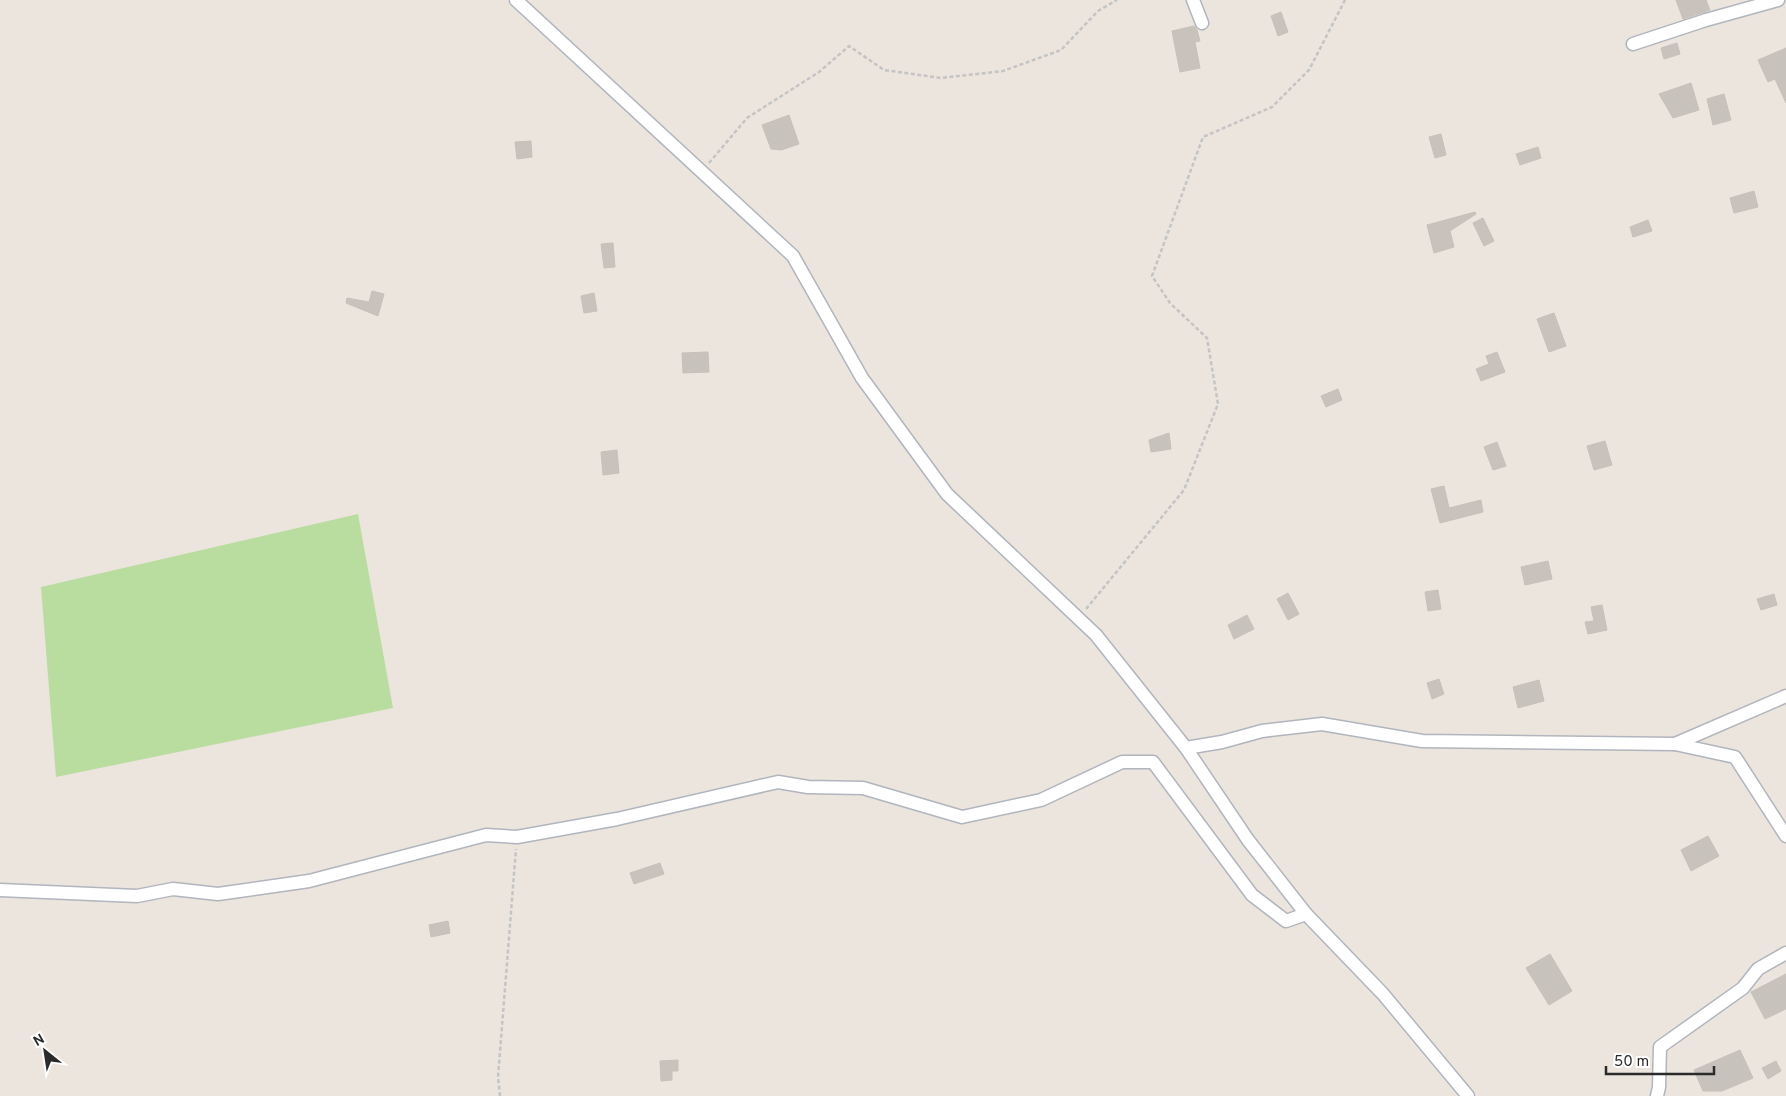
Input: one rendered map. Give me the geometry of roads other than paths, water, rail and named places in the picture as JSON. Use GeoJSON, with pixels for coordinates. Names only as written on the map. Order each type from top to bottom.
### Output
{"type":"FeatureCollection","features":[{"type":"Feature","properties":{"kind":"street"},"geometry":{"type":"LineString","coordinates":[[516,0],[793,256],[862,378],[947,494],[1096,635],[1186,748],[1248,840],[1306,914],[1383,994],[1468,1096]]}},
{"type":"Feature","properties":{"kind":"street"},"geometry":{"type":"LineString","coordinates":[[1193,0],[1202,23]]}},
{"type":"Feature","properties":{"kind":"street"},"geometry":{"type":"LineString","coordinates":[[1633,44],[1706,20],[1778,0]]}},
{"type":"Feature","properties":{"kind":"street"},"geometry":{"type":"LineString","coordinates":[[1675,744],[1786,696]]}},
{"type":"Feature","properties":{"kind":"street"},"geometry":{"type":"LineString","coordinates":[[1186,748],[1222,742],[1262,731],[1322,724],[1422,741],[1675,744],[1735,757],[1786,836]]}},
{"type":"Feature","properties":{"kind":"street"},"geometry":{"type":"LineString","coordinates":[[0,890],[137,896],[173,890],[218,894],[308,882],[486,835],[517,837],[617,819],[778,782],[808,787],[863,788],[962,817],[1041,800],[1122,762],[1153,762],[1252,895],[1286,921],[1306,914]]}},
{"type":"Feature","properties":{"kind":"street"},"geometry":{"type":"LineString","coordinates":[[1657,1096],[1660,1047],[1743,988],[1758,969],[1786,953]]}}]}
